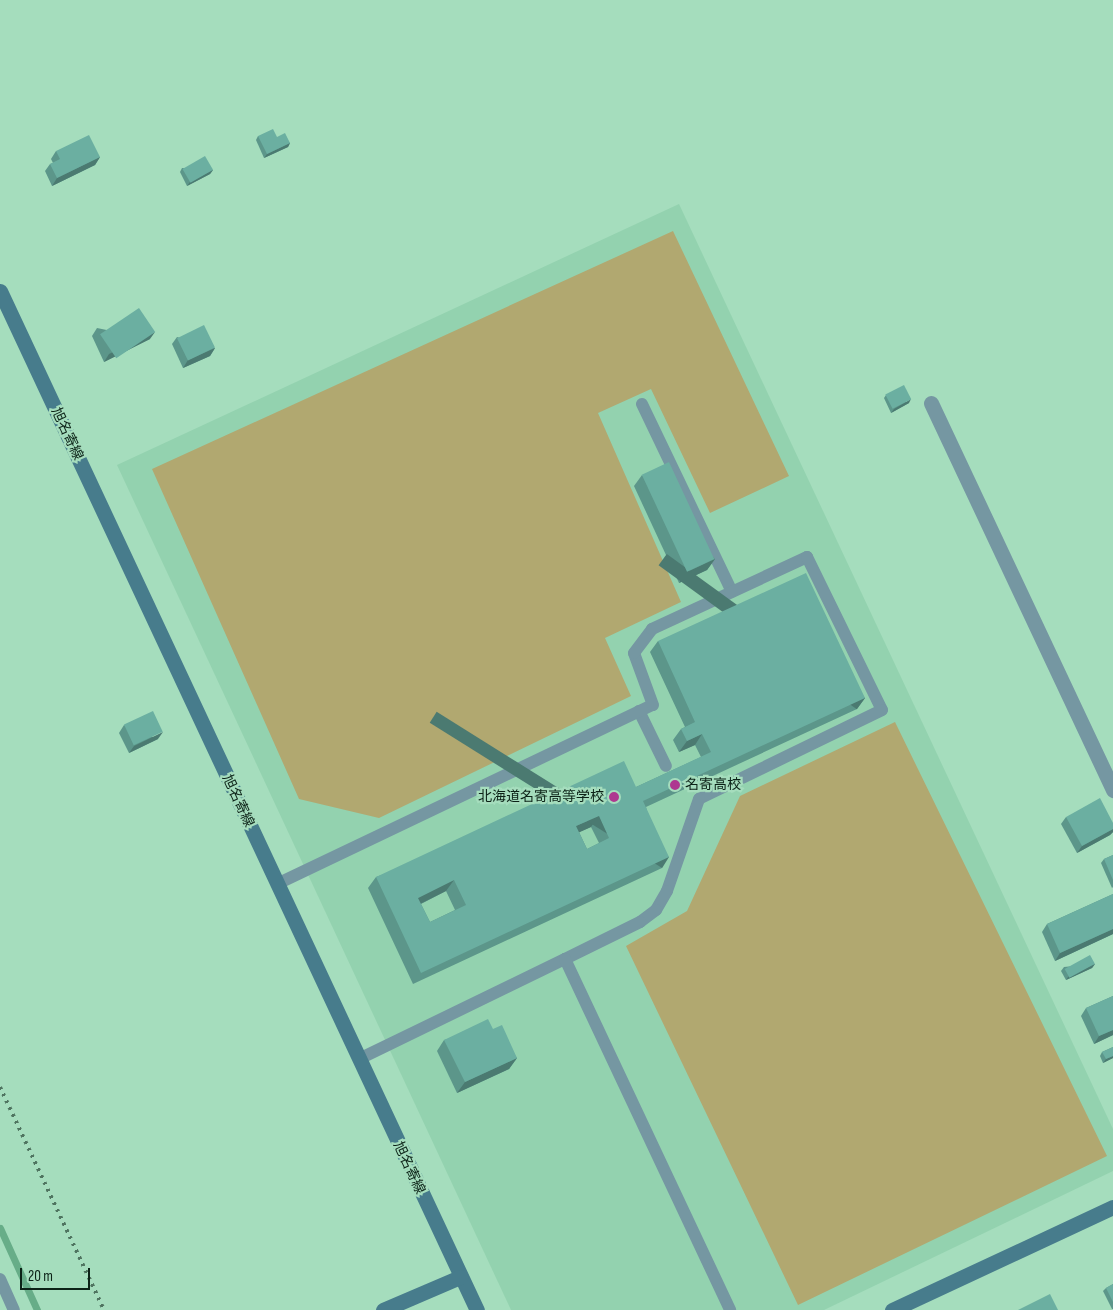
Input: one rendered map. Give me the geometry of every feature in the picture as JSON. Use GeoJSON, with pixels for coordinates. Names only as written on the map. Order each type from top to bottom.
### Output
{"type":"FeatureCollection","features":[{"type":"Feature","properties":{"kind":"main road","name":"旭名寄線"},"geometry":{"type":"LineString","coordinates":[[0,291],[477,1310]]}},
{"type":"Feature","properties":{"kind":"main road"},"geometry":{"type":"LineString","coordinates":[[892,1310],[1113,1207]]}},
{"type":"Feature","properties":{"kind":"main road"},"geometry":{"type":"LineString","coordinates":[[383,1310],[460,1277]]}},
{"type":"Feature","properties":{"kind":"street"},"geometry":{"type":"LineString","coordinates":[[931,403],[1113,790]]}},
{"type":"Feature","properties":{"kind":"lane"},"geometry":{"type":"LineString","coordinates":[[642,404],[732,592]]}},
{"type":"Feature","properties":{"kind":"lane"},"geometry":{"type":"LineString","coordinates":[[277,884],[653,704],[637,669],[634,653],[639,642],[652,629],[807,557],[882,710],[699,799],[667,891],[656,910],[640,922],[359,1059]]}},
{"type":"Feature","properties":{"kind":"lane"},"geometry":{"type":"LineString","coordinates":[[639,711],[666,766]]}},
{"type":"Feature","properties":{"kind":"lane"},"geometry":{"type":"LineString","coordinates":[[565,960],[730,1310]]}},
{"type":"Feature","properties":{"kind":"lane"},"geometry":{"type":"LineString","coordinates":[[0,1279],[14,1310]]}},
{"type":"Feature","properties":{"kind":"shaded area","name":"北海道名寄高等学校"},"geometry":{"type":"Polygon","coordinates":[[[679,204],[1113,1129],[1113,1171],[824,1310],[511,1310],[117,465],[679,204]]]}},
{"type":"Feature","properties":{"kind":"shaded area"},"geometry":{"type":"Polygon","coordinates":[[[673,231],[789,476],[710,513],[651,389],[598,413],[681,602],[605,638],[631,696],[379,818],[299,799],[152,469],[673,231]]]}},
{"type":"Feature","properties":{"kind":"shaded area"},"geometry":{"type":"Polygon","coordinates":[[[895,722],[1107,1156],[798,1305],[626,946],[687,911],[740,796],[895,722]]]}},
{"type":"Feature","properties":{"kind":"building"},"geometry":{"type":"Polygon","coordinates":[[[273,129],[277,137],[285,133],[290,143],[267,154],[258,136],[273,129]]]}},
{"type":"Feature","properties":{"kind":"building"},"geometry":{"type":"Polygon","coordinates":[[[89,135],[100,157],[57,178],[50,164],[60,159],[56,151],[89,135]]]}},
{"type":"Feature","properties":{"kind":"building"},"geometry":{"type":"Polygon","coordinates":[[[205,156],[213,170],[190,183],[182,169],[205,156]]]}},
{"type":"Feature","properties":{"kind":"building"},"geometry":{"type":"Polygon","coordinates":[[[139,308],[155,332],[116,358],[100,334],[139,308]]]}},
{"type":"Feature","properties":{"kind":"building"},"geometry":{"type":"Polygon","coordinates":[[[204,325],[215,347],[188,361],[177,338],[204,325]]]}},
{"type":"Feature","properties":{"kind":"building"},"geometry":{"type":"Polygon","coordinates":[[[904,385],[911,399],[893,409],[885,395],[904,385]]]}},
{"type":"Feature","properties":{"kind":"building"},"geometry":{"type":"Polygon","coordinates":[[[669,462],[714,559],[687,572],[642,475],[669,462]]]}},
{"type":"Feature","properties":{"kind":"building","name":"名寄高校"},"geometry":{"type":"Polygon","coordinates":[[[806,573],[865,698],[643,801],[669,857],[421,973],[376,877],[624,761],[636,787],[711,752],[702,734],[687,741],[681,729],[695,722],[658,641],[806,573]],[[599,816],[576,826],[587,849],[609,838],[599,816]],[[454,880],[418,898],[430,922],[466,905],[454,880]]]}},
{"type":"Feature","properties":{"kind":"building"},"geometry":{"type":"Polygon","coordinates":[[[153,711],[163,732],[134,745],[124,725],[153,711]]]}},
{"type":"Feature","properties":{"kind":"building"},"geometry":{"type":"Polygon","coordinates":[[[1100,798],[1113,823],[1113,829],[1082,846],[1066,817],[1100,798]]]}},
{"type":"Feature","properties":{"kind":"building"},"geometry":{"type":"Polygon","coordinates":[[[1113,855],[1113,880],[1104,859],[1113,855]]]}},
{"type":"Feature","properties":{"kind":"building"},"geometry":{"type":"Polygon","coordinates":[[[1113,894],[1113,929],[1060,953],[1047,924],[1113,894]]]}},
{"type":"Feature","properties":{"kind":"building"},"geometry":{"type":"Polygon","coordinates":[[[1090,955],[1095,964],[1069,978],[1065,969],[1090,955]]]}},
{"type":"Feature","properties":{"kind":"building"},"geometry":{"type":"Polygon","coordinates":[[[1113,996],[1113,1030],[1099,1036],[1086,1008],[1113,996]]]}},
{"type":"Feature","properties":{"kind":"building"},"geometry":{"type":"Polygon","coordinates":[[[488,1019],[493,1029],[502,1025],[517,1058],[465,1082],[444,1040],[488,1019]]]}},
{"type":"Feature","properties":{"kind":"building"},"geometry":{"type":"Polygon","coordinates":[[[1113,1047],[1113,1056],[1106,1059],[1102,1052],[1113,1047]]]}},
{"type":"Feature","properties":{"kind":"building"},"geometry":{"type":"Polygon","coordinates":[[[1113,1284],[1113,1302],[1106,1288],[1113,1284]]]}},
{"type":"Feature","properties":{"kind":"building"},"geometry":{"type":"Polygon","coordinates":[[[1050,1294],[1058,1310],[1018,1310],[1050,1294]]]}},
{"type":"Feature","properties":{"kind":"waterway"},"geometry":{"type":"LineString","coordinates":[[0,1228],[37,1310]]}},
{"type":"Feature","properties":{"kind":"railway"},"geometry":{"type":"LineString","coordinates":[[0,1087],[104,1310]]}},
{"type":"Feature","properties":{"kind":"place","name":"名寄高校"},"geometry":{"type":"Point","coordinates":[675,785]}},
{"type":"Feature","properties":{"kind":"place","name":"北海道名寄高等学校"},"geometry":{"type":"Point","coordinates":[614,797]}}]}
